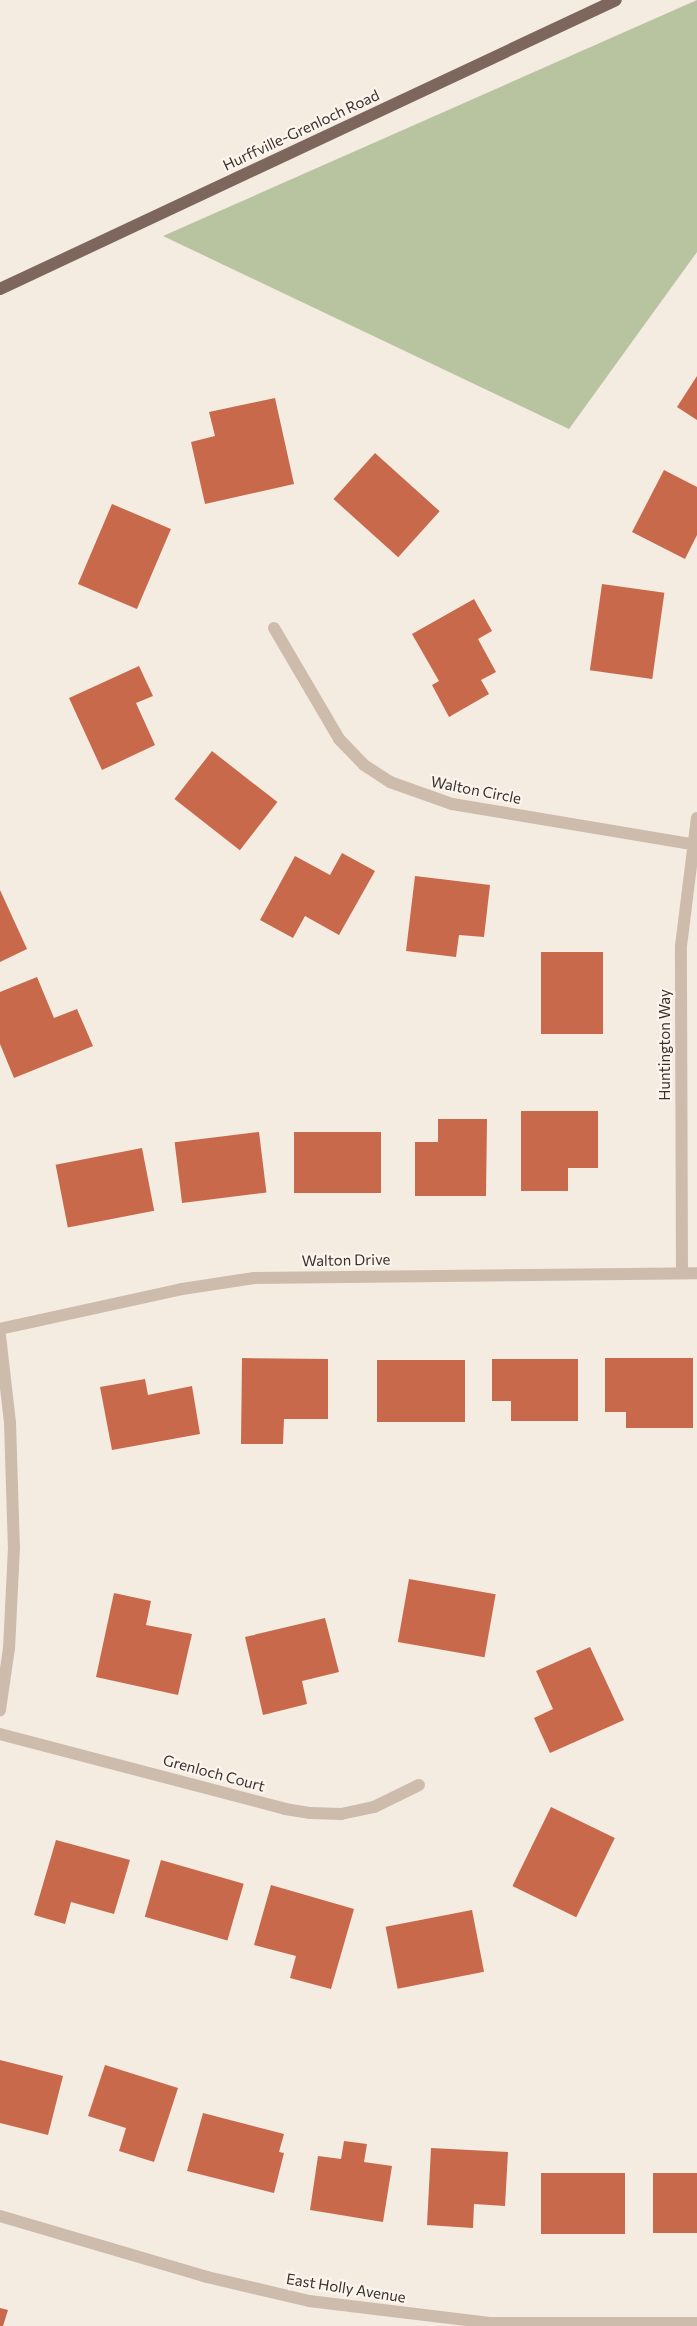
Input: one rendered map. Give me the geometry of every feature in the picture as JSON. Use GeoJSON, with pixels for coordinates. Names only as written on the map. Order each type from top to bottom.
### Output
{"type":"FeatureCollection","features":[{"type":"Feature","properties":{"kind":"main road","name":"Hurffville-Grenloch Road"},"geometry":{"type":"LineString","coordinates":[[0,289],[616,0]]}},
{"type":"Feature","properties":{"kind":"street","name":"Walton Circle"},"geometry":{"type":"LineString","coordinates":[[274,628],[339,739],[364,765],[390,782],[452,804],[692,844]]}},
{"type":"Feature","properties":{"kind":"street","name":"Huntington Way"},"geometry":{"type":"LineString","coordinates":[[682,1273],[681,946],[692,844],[697,818]]}},
{"type":"Feature","properties":{"kind":"street","name":"Walton Drive"},"geometry":{"type":"LineString","coordinates":[[0,1330],[182,1290],[254,1278],[697,1273]]}},
{"type":"Feature","properties":{"kind":"street"},"geometry":{"type":"LineString","coordinates":[[0,1336],[10,1423],[14,1548],[9,1648],[0,1710]]}},
{"type":"Feature","properties":{"kind":"street","name":"Grenloch Court"},"geometry":{"type":"LineString","coordinates":[[0,1734],[285,1809],[311,1813],[342,1814],[374,1807],[419,1785]]}},
{"type":"Feature","properties":{"kind":"street","name":"East Holly Avenue"},"geometry":{"type":"LineString","coordinates":[[0,2216],[207,2277],[309,2301],[492,2323],[697,2323]]}},
{"type":"Feature","properties":{"kind":"green space"},"geometry":{"type":"Polygon","coordinates":[[[697,0],[697,252],[569,429],[163,236],[697,0]]]}},
{"type":"Feature","properties":{"kind":"building"},"geometry":{"type":"Polygon","coordinates":[[[697,376],[697,420],[677,407],[697,376]]]}},
{"type":"Feature","properties":{"kind":"building"},"geometry":{"type":"Polygon","coordinates":[[[275,398],[294,484],[205,504],[191,442],[215,436],[209,412],[275,398]]]}},
{"type":"Feature","properties":{"kind":"building"},"geometry":{"type":"Polygon","coordinates":[[[375,453],[440,511],[398,557],[334,499],[375,453]]]}},
{"type":"Feature","properties":{"kind":"building"},"geometry":{"type":"Polygon","coordinates":[[[664,470],[697,487],[697,535],[685,559],[632,532],[664,470]]]}},
{"type":"Feature","properties":{"kind":"building"},"geometry":{"type":"Polygon","coordinates":[[[112,504],[171,529],[137,609],[78,584],[112,504]]]}},
{"type":"Feature","properties":{"kind":"building"},"geometry":{"type":"Polygon","coordinates":[[[602,584],[664,593],[652,679],[590,670],[602,584]]]}},
{"type":"Feature","properties":{"kind":"building"},"geometry":{"type":"Polygon","coordinates":[[[474,599],[492,631],[478,639],[496,672],[481,680],[489,694],[449,717],[432,685],[439,681],[412,634],[474,599]]]}},
{"type":"Feature","properties":{"kind":"building"},"geometry":{"type":"Polygon","coordinates":[[[139,666],[153,696],[136,703],[155,745],[102,770],[69,698],[139,666]]]}},
{"type":"Feature","properties":{"kind":"building"},"geometry":{"type":"Polygon","coordinates":[[[212,751],[277,802],[240,850],[174,799],[212,751]]]}},
{"type":"Feature","properties":{"kind":"building"},"geometry":{"type":"Polygon","coordinates":[[[342,853],[375,871],[339,935],[305,916],[293,938],[260,920],[295,856],[330,875],[342,853]]]}},
{"type":"Feature","properties":{"kind":"building"},"geometry":{"type":"Polygon","coordinates":[[[415,876],[490,885],[484,937],[459,935],[456,957],[406,951],[415,876]]]}},
{"type":"Feature","properties":{"kind":"building"},"geometry":{"type":"Polygon","coordinates":[[[0,890],[27,949],[0,962],[0,890]]]}},
{"type":"Feature","properties":{"kind":"building"},"geometry":{"type":"Polygon","coordinates":[[[541,952],[603,952],[603,1034],[541,1034],[541,952]]]}},
{"type":"Feature","properties":{"kind":"building"},"geometry":{"type":"Polygon","coordinates":[[[37,977],[54,1018],[77,1009],[93,1046],[14,1078],[0,1044],[0,992],[37,977]]]}},
{"type":"Feature","properties":{"kind":"building"},"geometry":{"type":"Polygon","coordinates":[[[521,1111],[598,1111],[598,1168],[568,1168],[568,1191],[521,1191],[521,1111]]]}},
{"type":"Feature","properties":{"kind":"building"},"geometry":{"type":"Polygon","coordinates":[[[438,1119],[487,1119],[486,1196],[415,1196],[415,1142],[438,1142],[438,1119]]]}},
{"type":"Feature","properties":{"kind":"building"},"geometry":{"type":"Polygon","coordinates":[[[259,1132],[266,1193],[182,1203],[175,1142],[259,1132]]]}},
{"type":"Feature","properties":{"kind":"building"},"geometry":{"type":"Polygon","coordinates":[[[294,1132],[381,1132],[381,1193],[294,1193],[294,1132]]]}},
{"type":"Feature","properties":{"kind":"building"},"geometry":{"type":"Polygon","coordinates":[[[142,1148],[154,1211],[68,1228],[56,1165],[142,1148]]]}},
{"type":"Feature","properties":{"kind":"building"},"geometry":{"type":"Polygon","coordinates":[[[242,1358],[328,1359],[328,1419],[284,1419],[283,1444],[241,1444],[242,1358]]]}},
{"type":"Feature","properties":{"kind":"building"},"geometry":{"type":"Polygon","coordinates":[[[605,1358],[693,1358],[693,1428],[626,1428],[626,1412],[605,1412],[605,1358]]]}},
{"type":"Feature","properties":{"kind":"building"},"geometry":{"type":"Polygon","coordinates":[[[492,1359],[578,1359],[578,1421],[511,1421],[511,1401],[492,1401],[492,1359]]]}},
{"type":"Feature","properties":{"kind":"building"},"geometry":{"type":"Polygon","coordinates":[[[377,1360],[465,1360],[465,1422],[377,1422],[377,1360]]]}},
{"type":"Feature","properties":{"kind":"building"},"geometry":{"type":"Polygon","coordinates":[[[145,1379],[148,1395],[192,1386],[200,1434],[112,1450],[100,1387],[145,1379]]]}},
{"type":"Feature","properties":{"kind":"building"},"geometry":{"type":"Polygon","coordinates":[[[409,1579],[496,1594],[485,1657],[398,1642],[409,1579]]]}},
{"type":"Feature","properties":{"kind":"building"},"geometry":{"type":"Polygon","coordinates":[[[114,1593],[151,1601],[146,1625],[192,1634],[178,1695],[96,1677],[114,1593]]]}},
{"type":"Feature","properties":{"kind":"building"},"geometry":{"type":"Polygon","coordinates":[[[325,1618],[339,1672],[302,1681],[307,1704],[263,1715],[245,1637],[325,1618]]]}},
{"type":"Feature","properties":{"kind":"building"},"geometry":{"type":"Polygon","coordinates":[[[590,1647],[624,1720],[550,1753],[534,1718],[553,1709],[536,1671],[590,1647]]]}},
{"type":"Feature","properties":{"kind":"building"},"geometry":{"type":"Polygon","coordinates":[[[551,1807],[615,1838],[576,1917],[512,1886],[551,1807]]]}},
{"type":"Feature","properties":{"kind":"building"},"geometry":{"type":"Polygon","coordinates":[[[56,1840],[130,1860],[114,1914],[71,1902],[65,1924],[34,1915],[56,1840]]]}},
{"type":"Feature","properties":{"kind":"building"},"geometry":{"type":"Polygon","coordinates":[[[161,1860],[244,1884],[227,1940],[145,1917],[161,1860]]]}},
{"type":"Feature","properties":{"kind":"building"},"geometry":{"type":"Polygon","coordinates":[[[271,1885],[354,1909],[331,1989],[290,1978],[296,1956],[254,1945],[271,1885]]]}},
{"type":"Feature","properties":{"kind":"building"},"geometry":{"type":"Polygon","coordinates":[[[472,1910],[484,1972],[398,1989],[386,1927],[472,1910]]]}},
{"type":"Feature","properties":{"kind":"building"},"geometry":{"type":"Polygon","coordinates":[[[0,2060],[63,2076],[48,2135],[0,2123],[0,2060]]]}},
{"type":"Feature","properties":{"kind":"building"},"geometry":{"type":"Polygon","coordinates":[[[105,2065],[178,2088],[154,2162],[119,2151],[126,2128],[88,2116],[105,2065]]]}},
{"type":"Feature","properties":{"kind":"building"},"geometry":{"type":"Polygon","coordinates":[[[203,2113],[284,2134],[279,2152],[284,2153],[274,2193],[187,2171],[203,2113]]]}},
{"type":"Feature","properties":{"kind":"building"},"geometry":{"type":"Polygon","coordinates":[[[344,2141],[367,2144],[364,2162],[392,2166],[383,2222],[310,2210],[318,2156],[341,2159],[344,2141]]]}},
{"type":"Feature","properties":{"kind":"building"},"geometry":{"type":"Polygon","coordinates":[[[431,2148],[508,2152],[505,2206],[474,2204],[473,2228],[427,2225],[431,2148]]]}},
{"type":"Feature","properties":{"kind":"building"},"geometry":{"type":"Polygon","coordinates":[[[541,2173],[625,2173],[625,2234],[541,2234],[541,2173]]]}},
{"type":"Feature","properties":{"kind":"building"},"geometry":{"type":"Polygon","coordinates":[[[653,2173],[697,2173],[697,2233],[653,2233],[653,2173]]]}},
{"type":"Feature","properties":{"kind":"building"},"geometry":{"type":"Polygon","coordinates":[[[0,2308],[8,2310],[3,2326],[0,2326],[0,2308]]]}}]}
